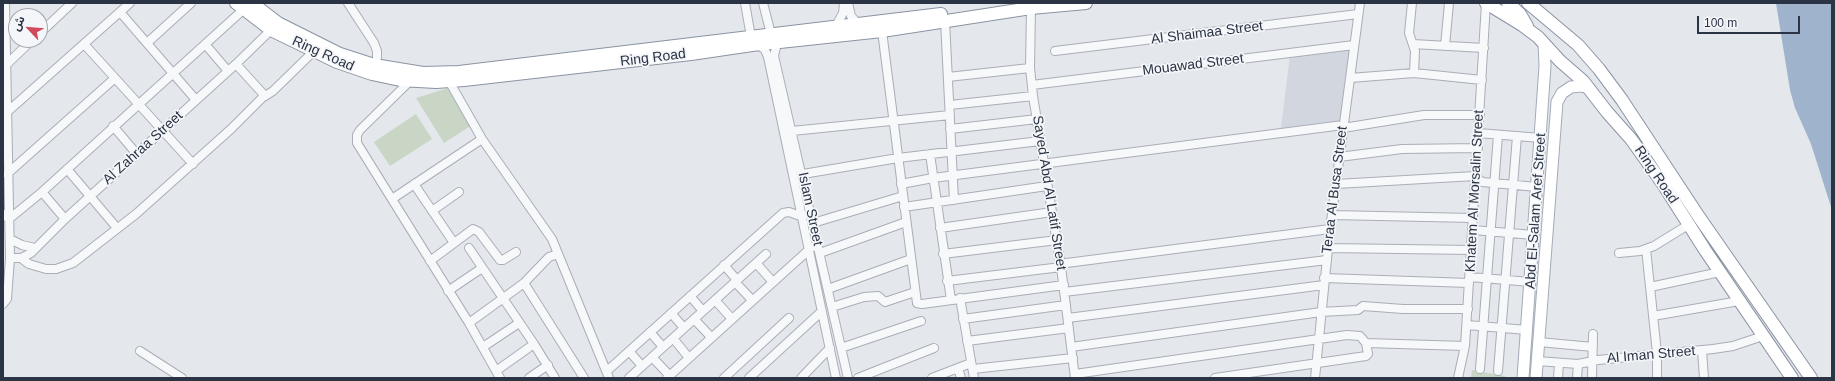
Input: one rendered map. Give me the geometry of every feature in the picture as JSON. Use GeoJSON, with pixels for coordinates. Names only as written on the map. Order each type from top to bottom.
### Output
{"type":"FeatureCollection","features":[{"type":"Feature","properties":{"kind":"highway","name":"Ring Road"},"geometry":{"type":"LineString","coordinates":[[404,77],[429,73],[459,72],[689,49],[1030,6],[1086,3]]}},
{"type":"Feature","properties":{"kind":"highway","name":"Ring Road"},"geometry":{"type":"LineString","coordinates":[[1486,3],[1527,28],[1544,43],[1589,88],[1607,112],[1631,139],[1663,184],[1688,225],[1792,378]]}},
{"type":"Feature","properties":{"kind":"highway"},"geometry":{"type":"LineString","coordinates":[[1508,3],[1520,14],[1527,28]]}},
{"type":"Feature","properties":{"kind":"highway","name":"Ring Road"},"geometry":{"type":"LineString","coordinates":[[1528,3],[1578,45],[1622,100],[1811,378]]}},
{"type":"Feature","properties":{"kind":"highway","name":"Ring Road"},"geometry":{"type":"LineString","coordinates":[[244,5],[272,30],[313,52],[349,67],[382,70]]}},
{"type":"Feature","properties":{"kind":"highway","name":"Ring Road"},"geometry":{"type":"LineString","coordinates":[[244,5],[305,38],[340,54],[404,77],[449,81],[667,51]]}},
{"type":"Feature","properties":{"kind":"highway","name":"Ring Road"},"geometry":{"type":"LineString","coordinates":[[775,38],[836,26],[858,24],[885,25],[945,21],[1030,6]]}},
{"type":"Feature","properties":{"kind":"highway"},"geometry":{"type":"LineString","coordinates":[[1607,112],[1613,114],[1619,112],[1623,106],[1622,100]]}},
{"type":"Feature","properties":{"kind":"highway"},"geometry":{"type":"LineString","coordinates":[[1631,139],[1628,127],[1632,124],[1638,125]]}},
{"type":"Feature","properties":{"kind":"main road","name":"Abd El-Salam Aref Street"},"geometry":{"type":"LineString","coordinates":[[1523,378],[1546,60],[1544,43]]}},
{"type":"Feature","properties":{"kind":"main road"},"geometry":{"type":"LineString","coordinates":[[1543,92],[1552,89],[1557,92],[1559,97],[1571,87],[1581,86],[1589,88]]}},
{"type":"Feature","properties":{"kind":"main road","name":"Abd El-Salam Aref Street"},"geometry":{"type":"LineString","coordinates":[[1536,378],[1557,106],[1559,97]]}},
{"type":"Feature","properties":{"kind":"street"},"geometry":{"type":"LineString","coordinates":[[5,3],[7,174],[6,217],[10,238],[10,258],[5,302]]}},
{"type":"Feature","properties":{"kind":"street"},"geometry":{"type":"LineString","coordinates":[[48,26],[72,3]]}},
{"type":"Feature","properties":{"kind":"street"},"geometry":{"type":"LineString","coordinates":[[6,113],[130,3]]}},
{"type":"Feature","properties":{"kind":"street"},"geometry":{"type":"LineString","coordinates":[[147,43],[191,3]]}},
{"type":"Feature","properties":{"kind":"street"},"geometry":{"type":"LineString","coordinates":[[348,3],[374,44],[377,51],[377,58],[382,70]]}},
{"type":"Feature","properties":{"kind":"street"},"geometry":{"type":"LineString","coordinates":[[745,3],[755,40]]}},
{"type":"Feature","properties":{"kind":"street"},"geometry":{"type":"LineString","coordinates":[[763,3],[775,38]]}},
{"type":"Feature","properties":{"kind":"street"},"geometry":{"type":"LineString","coordinates":[[836,26],[843,14],[844,3]]}},
{"type":"Feature","properties":{"kind":"street"},"geometry":{"type":"LineString","coordinates":[[848,3],[851,16],[858,24]]}},
{"type":"Feature","properties":{"kind":"street","name":"Teraa Al Busa Street"},"geometry":{"type":"LineString","coordinates":[[1315,378],[1330,229],[1360,3]]}},
{"type":"Feature","properties":{"kind":"street"},"geometry":{"type":"LineString","coordinates":[[1412,3],[1409,33],[1416,51],[1414,74]]}},
{"type":"Feature","properties":{"kind":"street"},"geometry":{"type":"LineString","coordinates":[[1445,46],[1449,3]]}},
{"type":"Feature","properties":{"kind":"street","name":"Khatem Al Morsalin Street"},"geometry":{"type":"LineString","coordinates":[[1458,378],[1465,346],[1468,309],[1486,3]]}},
{"type":"Feature","properties":{"kind":"street"},"geometry":{"type":"LineString","coordinates":[[6,217],[42,192],[138,103],[205,44],[244,5]]}},
{"type":"Feature","properties":{"kind":"street","name":"Sayed Abd Al Latif Street"},"geometry":{"type":"LineString","coordinates":[[1030,6],[1030,68],[1033,96],[1057,240],[1075,376]]}},
{"type":"Feature","properties":{"kind":"street"},"geometry":{"type":"LineString","coordinates":[[120,12],[196,100]]}},
{"type":"Feature","properties":{"kind":"street","name":"Al Shaimaa Street"},"geometry":{"type":"LineString","coordinates":[[1055,51],[1358,14]]}},
{"type":"Feature","properties":{"kind":"street"},"geometry":{"type":"LineString","coordinates":[[945,21],[954,200]]}},
{"type":"Feature","properties":{"kind":"street"},"geometry":{"type":"LineString","coordinates":[[885,25],[893,122],[916,301],[920,304],[960,298],[1064,289],[1327,260]]}},
{"type":"Feature","properties":{"kind":"street","name":"Al Zahraa Street"},"geometry":{"type":"LineString","coordinates":[[21,258],[35,248],[136,153],[272,30]]}},
{"type":"Feature","properties":{"kind":"street","name":"Islam Street"},"geometry":{"type":"LineString","coordinates":[[775,38],[775,50],[772,61],[821,312],[836,378]]}},
{"type":"Feature","properties":{"kind":"street","name":"Islam Street"},"geometry":{"type":"LineString","coordinates":[[755,40],[772,61],[792,131],[848,378]]}},
{"type":"Feature","properties":{"kind":"street"},"geometry":{"type":"LineString","coordinates":[[84,44],[193,164]]}},
{"type":"Feature","properties":{"kind":"street"},"geometry":{"type":"LineString","coordinates":[[205,44],[228,71]]}},
{"type":"Feature","properties":{"kind":"street"},"geometry":{"type":"LineString","coordinates":[[1414,44],[1484,48]]}},
{"type":"Feature","properties":{"kind":"street","name":"Mouawad Street"},"geometry":{"type":"LineString","coordinates":[[1032,85],[1354,45]]}},
{"type":"Feature","properties":{"kind":"street"},"geometry":{"type":"LineString","coordinates":[[6,65],[24,48]]}},
{"type":"Feature","properties":{"kind":"street"},"geometry":{"type":"LineString","coordinates":[[10,258],[21,258],[29,264],[42,268],[56,269],[74,263],[136,214],[193,164],[265,96],[273,91],[313,52]]}},
{"type":"Feature","properties":{"kind":"street"},"geometry":{"type":"LineString","coordinates":[[236,64],[265,96]]}},
{"type":"Feature","properties":{"kind":"street"},"geometry":{"type":"LineString","coordinates":[[948,76],[1030,68]]}},
{"type":"Feature","properties":{"kind":"street"},"geometry":{"type":"LineString","coordinates":[[1350,78],[1414,74],[1482,80]]}},
{"type":"Feature","properties":{"kind":"street"},"geometry":{"type":"LineString","coordinates":[[404,77],[357,135],[357,143],[469,323],[498,374],[534,344]]}},
{"type":"Feature","properties":{"kind":"street"},"geometry":{"type":"LineString","coordinates":[[7,174],[115,78]]}},
{"type":"Feature","properties":{"kind":"street"},"geometry":{"type":"LineString","coordinates":[[449,81],[482,140],[546,228],[608,375],[629,351],[783,213],[789,212],[803,217]]}},
{"type":"Feature","properties":{"kind":"street"},"geometry":{"type":"LineString","coordinates":[[950,105],[1033,96]]}},
{"type":"Feature","properties":{"kind":"street"},"geometry":{"type":"LineString","coordinates":[[792,131],[893,122],[950,115]]}},
{"type":"Feature","properties":{"kind":"street"},"geometry":{"type":"LineString","coordinates":[[901,184],[952,175],[1424,116],[1480,115]]}},
{"type":"Feature","properties":{"kind":"street"},"geometry":{"type":"LineString","coordinates":[[950,129],[1037,119]]}},
{"type":"Feature","properties":{"kind":"street"},"geometry":{"type":"LineString","coordinates":[[113,126],[136,153]]}},
{"type":"Feature","properties":{"kind":"street"},"geometry":{"type":"LineString","coordinates":[[1478,134],[1541,138]]}},
{"type":"Feature","properties":{"kind":"street"},"geometry":{"type":"LineString","coordinates":[[1480,369],[1492,231],[1498,135]]}},
{"type":"Feature","properties":{"kind":"street"},"geometry":{"type":"LineString","coordinates":[[1498,370],[1517,136]]}},
{"type":"Feature","properties":{"kind":"street"},"geometry":{"type":"LineString","coordinates":[[392,199],[482,140]]}},
{"type":"Feature","properties":{"kind":"street"},"geometry":{"type":"LineString","coordinates":[[802,174],[898,158],[1040,141]]}},
{"type":"Feature","properties":{"kind":"street"},"geometry":{"type":"LineString","coordinates":[[1339,157],[1402,149],[1478,148]]}},
{"type":"Feature","properties":{"kind":"street"},"geometry":{"type":"LineString","coordinates":[[930,154],[943,254],[951,300]]}},
{"type":"Feature","properties":{"kind":"street"},"geometry":{"type":"LineString","coordinates":[[67,169],[117,228]]}},
{"type":"Feature","properties":{"kind":"street"},"geometry":{"type":"LineString","coordinates":[[1336,184],[1475,176],[1482,182],[1537,187]]}},
{"type":"Feature","properties":{"kind":"street"},"geometry":{"type":"LineString","coordinates":[[414,184],[454,243]]}},
{"type":"Feature","properties":{"kind":"street"},"geometry":{"type":"LineString","coordinates":[[904,207],[1047,186]]}},
{"type":"Feature","properties":{"kind":"street"},"geometry":{"type":"LineString","coordinates":[[42,192],[65,219]]}},
{"type":"Feature","properties":{"kind":"street"},"geometry":{"type":"LineString","coordinates":[[432,210],[459,192]]}},
{"type":"Feature","properties":{"kind":"street"},"geometry":{"type":"LineString","coordinates":[[813,222],[903,196]]}},
{"type":"Feature","properties":{"kind":"street"},"geometry":{"type":"LineString","coordinates":[[940,228],[1052,212]]}},
{"type":"Feature","properties":{"kind":"street"},"geometry":{"type":"LineString","coordinates":[[1332,215],[1474,218]]}},
{"type":"Feature","properties":{"kind":"street"},"geometry":{"type":"LineString","coordinates":[[820,253],[906,222]]}},
{"type":"Feature","properties":{"kind":"street"},"geometry":{"type":"LineString","coordinates":[[1619,253],[1646,249],[1661,243],[1688,225]]}},
{"type":"Feature","properties":{"kind":"street"},"geometry":{"type":"LineString","coordinates":[[430,261],[475,229],[500,260],[503,260],[516,252]]}},
{"type":"Feature","properties":{"kind":"street"},"geometry":{"type":"LineString","coordinates":[[947,281],[1330,229]]}},
{"type":"Feature","properties":{"kind":"street"},"geometry":{"type":"LineString","coordinates":[[1473,230],[1534,235]]}},
{"type":"Feature","properties":{"kind":"street"},"geometry":{"type":"LineString","coordinates":[[10,238],[22,245],[35,248]]}},
{"type":"Feature","properties":{"kind":"street"},"geometry":{"type":"LineString","coordinates":[[943,254],[1057,240]]}},
{"type":"Feature","properties":{"kind":"street"},"geometry":{"type":"LineString","coordinates":[[652,357],[668,377],[772,281],[817,242]]}},
{"type":"Feature","properties":{"kind":"street"},"geometry":{"type":"LineString","coordinates":[[469,248],[518,323],[548,365],[555,378]]}},
{"type":"Feature","properties":{"kind":"street"},"geometry":{"type":"LineString","coordinates":[[1328,248],[1472,250]]}},
{"type":"Feature","properties":{"kind":"street"},"geometry":{"type":"LineString","coordinates":[[1646,249],[1657,353],[1657,378]]}},
{"type":"Feature","properties":{"kind":"street"},"geometry":{"type":"LineString","coordinates":[[469,323],[524,283],[549,257],[558,254]]}},
{"type":"Feature","properties":{"kind":"street"},"geometry":{"type":"LineString","coordinates":[[632,377],[642,366],[766,254]]}},
{"type":"Feature","properties":{"kind":"street"},"geometry":{"type":"LineString","coordinates":[[828,289],[911,259]]}},
{"type":"Feature","properties":{"kind":"street"},"geometry":{"type":"LineString","coordinates":[[756,263],[772,281]]}},
{"type":"Feature","properties":{"kind":"street"},"geometry":{"type":"LineString","coordinates":[[724,265],[752,300]]}},
{"type":"Feature","properties":{"kind":"street"},"geometry":{"type":"LineString","coordinates":[[448,291],[482,268]]}},
{"type":"Feature","properties":{"kind":"street"},"geometry":{"type":"LineString","coordinates":[[1650,287],[1720,272]]}},
{"type":"Feature","properties":{"kind":"street"},"geometry":{"type":"LineString","coordinates":[[1068,318],[1324,282],[1470,280],[1488,278],[1531,282]]}},
{"type":"Feature","properties":{"kind":"street"},"geometry":{"type":"LineString","coordinates":[[524,283],[581,377]]}},
{"type":"Feature","properties":{"kind":"street"},"geometry":{"type":"LineString","coordinates":[[832,307],[864,297],[878,296],[885,302],[915,292]]}},
{"type":"Feature","properties":{"kind":"street"},"geometry":{"type":"LineString","coordinates":[[690,296],[703,311]]}},
{"type":"Feature","properties":{"kind":"street"},"geometry":{"type":"LineString","coordinates":[[960,298],[974,378]]}},
{"type":"Feature","properties":{"kind":"street"},"geometry":{"type":"LineString","coordinates":[[715,300],[732,318]]}},
{"type":"Feature","properties":{"kind":"street"},"geometry":{"type":"LineString","coordinates":[[1653,316],[1739,301]]}},
{"type":"Feature","properties":{"kind":"street"},"geometry":{"type":"LineString","coordinates":[[963,319],[1066,305]]}},
{"type":"Feature","properties":{"kind":"street"},"geometry":{"type":"LineString","coordinates":[[1071,347],[1321,312],[1358,310],[1363,306],[1411,309],[1468,309]]}},
{"type":"Feature","properties":{"kind":"street"},"geometry":{"type":"LineString","coordinates":[[749,378],[821,312]]}},
{"type":"Feature","properties":{"kind":"street"},"geometry":{"type":"LineString","coordinates":[[671,313],[684,328]]}},
{"type":"Feature","properties":{"kind":"street"},"geometry":{"type":"LineString","coordinates":[[724,378],[789,318]]}},
{"type":"Feature","properties":{"kind":"street"},"geometry":{"type":"LineString","coordinates":[[694,319],[711,337]]}},
{"type":"Feature","properties":{"kind":"street"},"geometry":{"type":"LineString","coordinates":[[841,348],[921,321]]}},
{"type":"Feature","properties":{"kind":"street"},"geometry":{"type":"LineString","coordinates":[[483,347],[518,323]]}},
{"type":"Feature","properties":{"kind":"street"},"geometry":{"type":"LineString","coordinates":[[1466,325],[1527,330]]}},
{"type":"Feature","properties":{"kind":"street"},"geometry":{"type":"LineString","coordinates":[[968,341],[1069,328]]}},
{"type":"Feature","properties":{"kind":"street"},"geometry":{"type":"LineString","coordinates":[[650,332],[663,347]]}},
{"type":"Feature","properties":{"kind":"street"},"geometry":{"type":"LineString","coordinates":[[1075,376],[1355,334],[1364,338],[1366,343],[1368,354],[1366,356],[1215,378]]}},
{"type":"Feature","properties":{"kind":"street"},"geometry":{"type":"LineString","coordinates":[[1592,378],[1594,360],[1593,334]]}},
{"type":"Feature","properties":{"kind":"street","name":"Al Iman Street"},"geometry":{"type":"LineString","coordinates":[[1538,361],[1578,364],[1594,360],[1733,346],[1763,336]]}},
{"type":"Feature","properties":{"kind":"street"},"geometry":{"type":"LineString","coordinates":[[673,338],[689,358]]}},
{"type":"Feature","properties":{"kind":"street"},"geometry":{"type":"LineString","coordinates":[[1539,342],[1593,346]]}},
{"type":"Feature","properties":{"kind":"street"},"geometry":{"type":"LineString","coordinates":[[1366,343],[1465,346]]}},
{"type":"Feature","properties":{"kind":"street"},"geometry":{"type":"LineString","coordinates":[[801,378],[830,348]]}},
{"type":"Feature","properties":{"kind":"street"},"geometry":{"type":"LineString","coordinates":[[858,378],[934,348]]}},
{"type":"Feature","properties":{"kind":"street"},"geometry":{"type":"LineString","coordinates":[[1702,350],[1704,378]]}},
{"type":"Feature","properties":{"kind":"street"},"geometry":{"type":"LineString","coordinates":[[140,351],[182,378]]}},
{"type":"Feature","properties":{"kind":"street"},"geometry":{"type":"LineString","coordinates":[[629,351],[642,366]]}},
{"type":"Feature","properties":{"kind":"street"},"geometry":{"type":"LineString","coordinates":[[932,378],[958,368],[972,366],[1073,358]]}},
{"type":"Feature","properties":{"kind":"street"},"geometry":{"type":"LineString","coordinates":[[1558,378],[1559,363]]}},
{"type":"Feature","properties":{"kind":"street"},"geometry":{"type":"LineString","coordinates":[[1577,378],[1578,364]]}},
{"type":"Feature","properties":{"kind":"street"},"geometry":{"type":"LineString","coordinates":[[529,378],[548,365]]}},
{"type":"Feature","properties":{"kind":"street"},"geometry":{"type":"LineString","coordinates":[[958,368],[961,378]]}},
{"type":"Feature","properties":{"kind":"shaded area"},"geometry":{"type":"Polygon","coordinates":[[[1354,46],[1343,120],[1281,128],[1290,55],[1354,46]]]}},
{"type":"Feature","properties":{"kind":"green space"},"geometry":{"type":"Polygon","coordinates":[[[448,88],[472,125],[444,143],[416,98],[448,88]]]}},
{"type":"Feature","properties":{"kind":"green space"},"geometry":{"type":"Polygon","coordinates":[[[416,114],[432,139],[390,166],[374,142],[416,114]]]}},
{"type":"Feature","properties":{"kind":"green space"},"geometry":{"type":"Polygon","coordinates":[[[1472,370],[1505,376],[1505,378],[1471,378],[1472,370]]]}},
{"type":"Feature","properties":{"kind":"water"},"geometry":{"type":"Polygon","coordinates":[[[1776,3],[1832,3],[1832,210],[1811,144],[1795,108],[1790,90],[1776,3]]]}}]}
